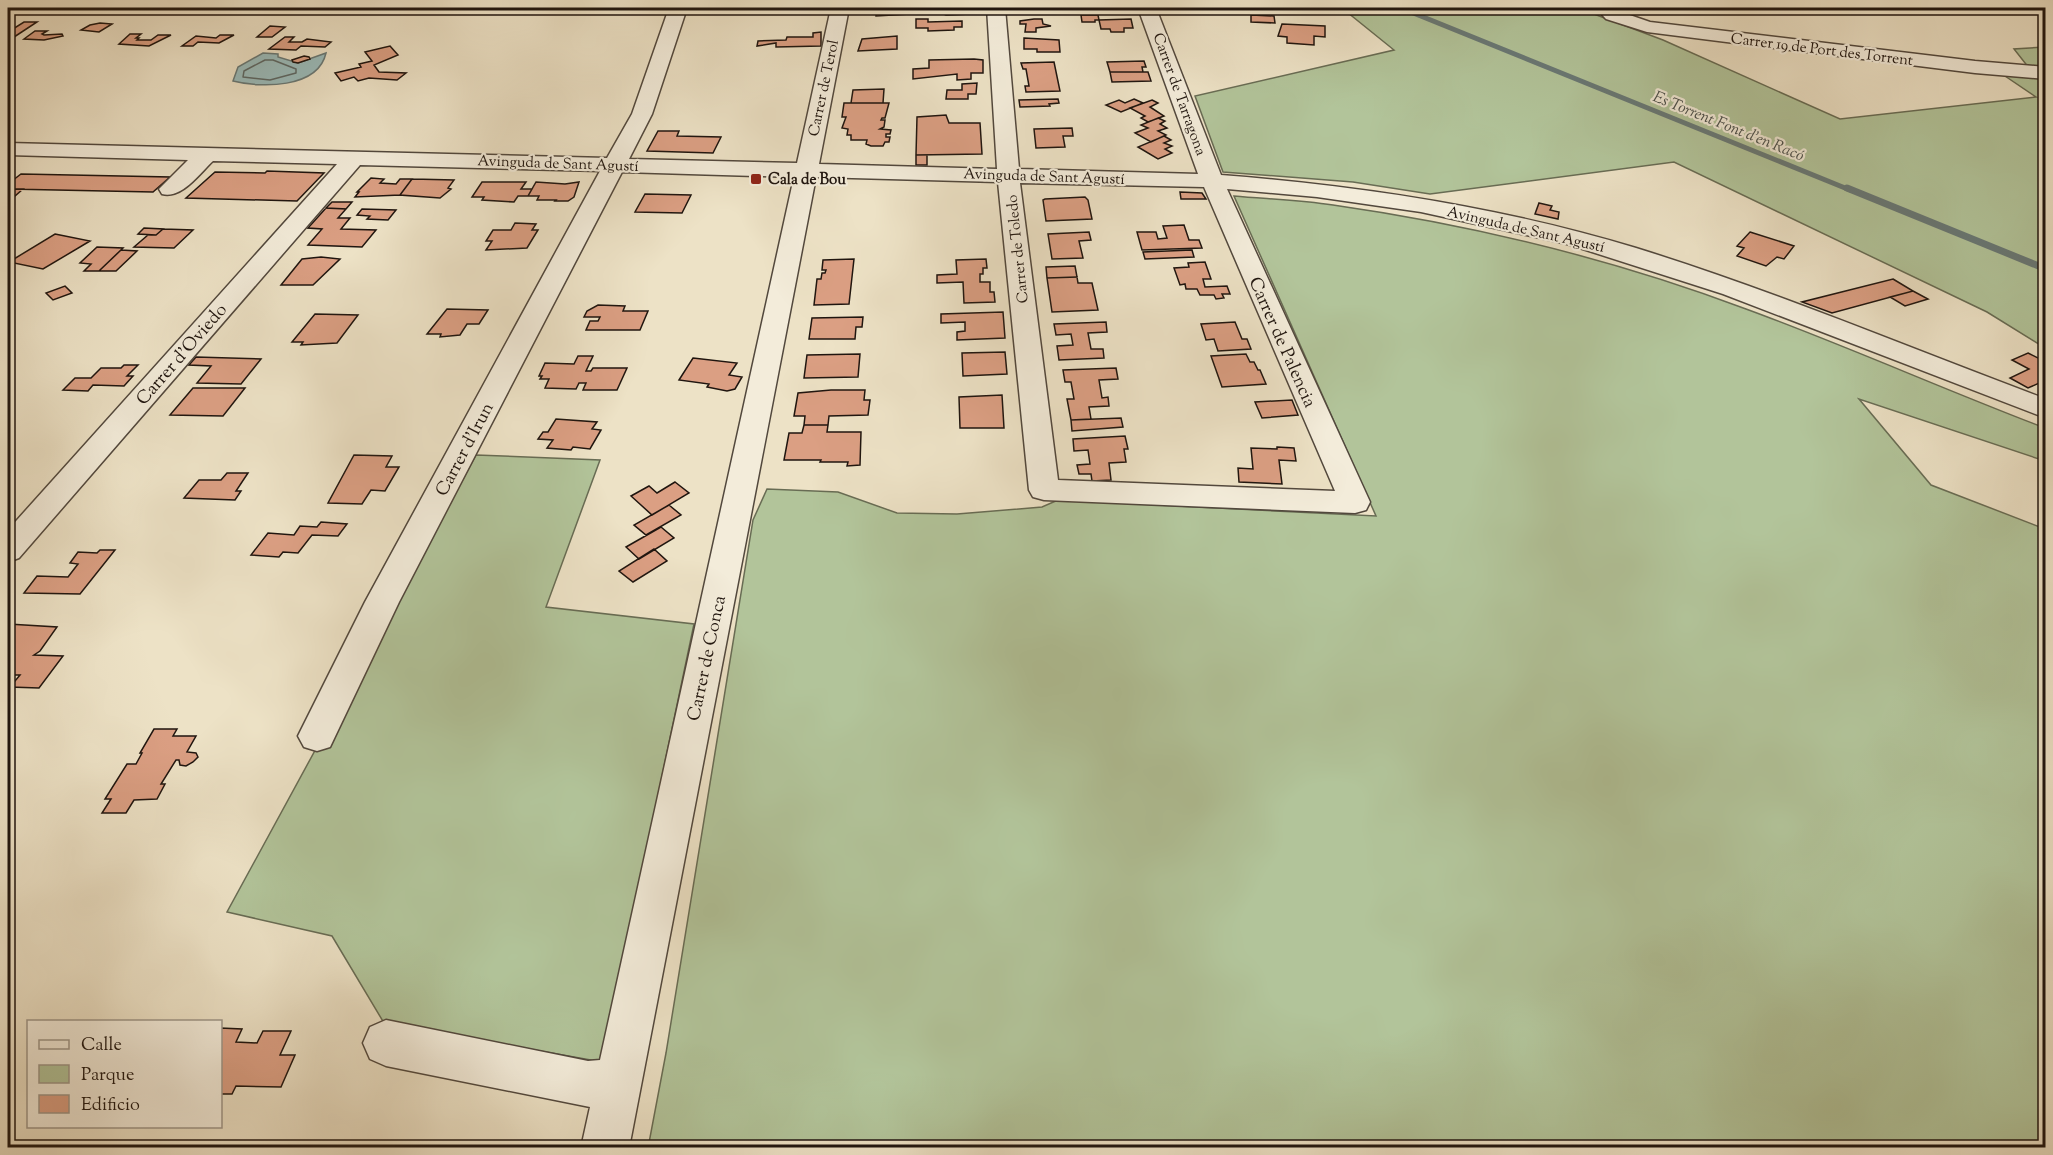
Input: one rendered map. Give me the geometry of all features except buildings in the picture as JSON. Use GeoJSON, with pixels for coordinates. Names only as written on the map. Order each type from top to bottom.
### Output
{"type":"FeatureCollection","features":[{"type":"Feature","properties":{"kind":"street","name":"Carrer d'Irun"},"geometry":{"type":"LineString","coordinates":[[317,736],[382,602],[642,114],[678,8]]}},
{"type":"Feature","properties":{"kind":"street","name":"Carrer de Terol"},"geometry":{"type":"LineString","coordinates":[[807,169],[840,8]]}},
{"type":"Feature","properties":{"kind":"street","name":"Carrer de Toledo"},"geometry":{"type":"LineString","coordinates":[[996,8],[1008,175],[1044,490],[1355,502]]}},
{"type":"Feature","properties":{"kind":"street","name":"Carrer de Tarragona"},"geometry":{"type":"LineString","coordinates":[[1147,8],[1212,181]]}},
{"type":"Feature","properties":{"kind":"street","name":"Carrer 19 de Port des Torrent"},"geometry":{"type":"LineString","coordinates":[[1605,8],[1611,15],[1647,27],[1975,67],[2046,73]]}},
{"type":"Feature","properties":{"kind":"street","name":"Avinguda de Sant Agustí"},"geometry":{"type":"LineString","coordinates":[[8,149],[807,169],[1212,181],[1289,186],[1402,201],[1477,215],[1581,240],[1687,272],[2046,409]]}},
{"type":"Feature","properties":{"kind":"street"},"geometry":{"type":"LineString","coordinates":[[170,189],[208,154]]}},
{"type":"Feature","properties":{"kind":"street","name":"Carrer d'Oviedo"},"geometry":{"type":"LineString","coordinates":[[8,550],[355,157]]}},
{"type":"Feature","properties":{"kind":"street","name":"Carrer de Conca"},"geometry":{"type":"LineString","coordinates":[[605,1148],[807,169]]}},
{"type":"Feature","properties":{"kind":"street","name":"Carrer de Palencia"},"geometry":{"type":"LineString","coordinates":[[1212,181],[1355,502]]}},
{"type":"Feature","properties":{"kind":"street"},"geometry":{"type":"LineString","coordinates":[[386,1043],[588,1084],[618,1083]]}},
{"type":"Feature","properties":{"kind":"green space"},"geometry":{"type":"Polygon","coordinates":[[[1342,8],[1578,8],[1663,40],[1840,119],[2036,97],[1999,72],[2045,77],[2045,348],[1987,312],[1674,162],[1430,194],[1353,182],[1223,172],[1195,96],[1394,50],[1342,8]]]}},
{"type":"Feature","properties":{"kind":"green space"},"geometry":{"type":"Polygon","coordinates":[[[2045,47],[2045,70],[2029,68],[2014,49],[2045,47]]]}},
{"type":"Feature","properties":{"kind":"green space"},"geometry":{"type":"Polygon","coordinates":[[[1234,196],[1321,203],[1385,213],[1490,234],[1594,259],[1746,309],[2045,428],[2045,461],[1859,399],[1931,485],[2045,529],[2045,1147],[648,1148],[666,1053],[753,520],[767,489],[838,492],[897,513],[957,514],[1042,507],[1058,500],[1376,516],[1234,196]]]}},
{"type":"Feature","properties":{"kind":"green space"},"geometry":{"type":"Polygon","coordinates":[[[476,455],[600,460],[546,607],[694,624],[602,1062],[384,1023],[332,936],[227,912],[476,455]]]}},
{"type":"Feature","properties":{"kind":"water"},"geometry":{"type":"Polygon","coordinates":[[[263,53],[278,54],[278,57],[298,63],[326,53],[321,65],[312,74],[300,80],[272,85],[233,81],[238,67],[263,53]]]}},
{"type":"Feature","properties":{"kind":"waterway","name":"Es Torrent Font d'en Racó"},"geometry":{"type":"LineString","coordinates":[[1401,8],[1850,190]]}},
{"type":"Feature","properties":{"kind":"waterway","name":"Es Torrent Font d'en Racó"},"geometry":{"type":"LineString","coordinates":[[1847,188],[2046,269]]}},
{"type":"Feature","properties":{"kind":"place","name":"Cala de Bou"},"geometry":{"type":"Point","coordinates":[756,179]}}]}
